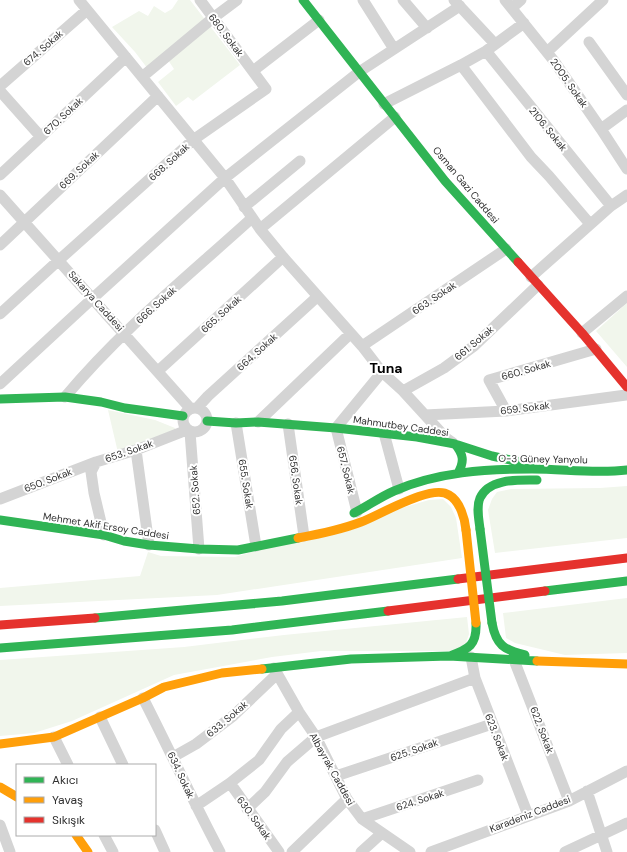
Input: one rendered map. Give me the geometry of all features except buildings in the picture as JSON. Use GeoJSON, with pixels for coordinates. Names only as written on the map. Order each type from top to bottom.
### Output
{"type":"FeatureCollection","features":[{"type":"Feature","properties":{"kind":"main road","name":"Osman Gazi Caddesi"},"geometry":{"type":"LineString","coordinates":[[303,0],[445,181],[596,349],[619,378],[627,393]]}},
{"type":"Feature","properties":{"kind":"main road"},"geometry":{"type":"LineString","coordinates":[[0,399],[65,397],[101,402],[125,408],[190,411]]}},
{"type":"Feature","properties":{"kind":"main road","name":"Mahmutbey Caddesi"},"geometry":{"type":"LineString","coordinates":[[207,421],[288,424],[417,437],[455,444],[492,456],[518,462],[613,472]]}},
{"type":"Feature","properties":{"kind":"main road"},"geometry":{"type":"LineString","coordinates":[[455,444],[461,452],[463,459],[458,473]]}},
{"type":"Feature","properties":{"kind":"main road"},"geometry":{"type":"LineString","coordinates":[[571,479],[613,472],[627,465]]}},
{"type":"Feature","properties":{"kind":"main road","name":"O-3 Güney Yanyolu"},"geometry":{"type":"LineString","coordinates":[[304,536],[357,512],[399,489],[437,477],[458,473],[510,468],[613,472],[627,470]]}},
{"type":"Feature","properties":{"kind":"main road"},"geometry":{"type":"LineString","coordinates":[[544,480],[504,482],[487,488],[480,498],[478,512],[495,638],[503,647],[523,655],[553,661]]}},
{"type":"Feature","properties":{"kind":"main road"},"geometry":{"type":"LineString","coordinates":[[304,536],[335,530],[362,522],[420,495],[437,492],[449,494],[457,503],[465,522],[477,633],[474,642],[462,651],[449,656]]}},
{"type":"Feature","properties":{"kind":"main road","name":"Mehmet Akif Ersoy Caddesi"},"geometry":{"type":"LineString","coordinates":[[0,520],[104,535],[124,541],[149,545],[199,549],[238,550],[304,536]]}},
{"type":"Feature","properties":{"kind":"main road"},"geometry":{"type":"LineString","coordinates":[[0,625],[282,601],[627,558]]}},
{"type":"Feature","properties":{"kind":"main road"},"geometry":{"type":"LineString","coordinates":[[0,648],[232,630],[627,581]]}},
{"type":"Feature","properties":{"kind":"main road"},"geometry":{"type":"LineString","coordinates":[[48,612],[66,613],[96,618]]}},
{"type":"Feature","properties":{"kind":"main road"},"geometry":{"type":"LineString","coordinates":[[0,744],[54,737],[143,698],[164,687],[222,673],[276,671],[351,659],[449,656],[627,664]]}},
{"type":"Feature","properties":{"kind":"main road"},"geometry":{"type":"LineString","coordinates":[[0,787],[16,796]]}},
{"type":"Feature","properties":{"kind":"main road"},"geometry":{"type":"LineString","coordinates":[[77,836],[87,852]]}},
{"type":"Feature","properties":{"kind":"street"},"geometry":{"type":"LineString","coordinates":[[79,0],[224,178],[260,229],[362,346],[382,372],[446,438],[455,444]]}},
{"type":"Feature","properties":{"kind":"street","name":"680. Sokak"},"geometry":{"type":"LineString","coordinates":[[200,0],[253,71]]}},
{"type":"Feature","properties":{"kind":"street"},"geometry":{"type":"LineString","coordinates":[[142,77],[237,0]]}},
{"type":"Feature","properties":{"kind":"street"},"geometry":{"type":"LineString","coordinates":[[363,0],[394,49]]}},
{"type":"Feature","properties":{"kind":"street"},"geometry":{"type":"LineString","coordinates":[[403,0],[427,28]]}},
{"type":"Feature","properties":{"kind":"street"},"geometry":{"type":"LineString","coordinates":[[509,4],[521,0]]}},
{"type":"Feature","properties":{"kind":"street"},"geometry":{"type":"LineString","coordinates":[[547,52],[603,0]]}},
{"type":"Feature","properties":{"kind":"street"},"geometry":{"type":"LineString","coordinates":[[0,384],[224,178],[359,72],[427,28],[457,3]]}},
{"type":"Feature","properties":{"kind":"street","name":"2106. Sokak"},"geometry":{"type":"LineString","coordinates":[[457,3],[491,48],[542,122],[611,206]]}},
{"type":"Feature","properties":{"kind":"street","name":"2005. Sokak"},"geometry":{"type":"LineString","coordinates":[[509,4],[547,52],[602,129],[627,169]]}},
{"type":"Feature","properties":{"kind":"street","name":"674. Sokak"},"geometry":{"type":"LineString","coordinates":[[0,86],[87,10]]}},
{"type":"Feature","properties":{"kind":"street"},"geometry":{"type":"LineString","coordinates":[[253,71],[318,20]]}},
{"type":"Feature","properties":{"kind":"street"},"geometry":{"type":"LineString","coordinates":[[384,104],[491,48],[524,24]]}},
{"type":"Feature","properties":{"kind":"street"},"geometry":{"type":"LineString","coordinates":[[589,42],[627,95]]}},
{"type":"Feature","properties":{"kind":"street","name":"670. Sokak"},"geometry":{"type":"LineString","coordinates":[[0,175],[126,57]]}},
{"type":"Feature","properties":{"kind":"street"},"geometry":{"type":"LineString","coordinates":[[461,65],[531,157],[590,224]]}},
{"type":"Feature","properties":{"kind":"street","name":"668. Sokak"},"geometry":{"type":"LineString","coordinates":[[0,314],[193,140],[266,89],[253,71]]}},
{"type":"Feature","properties":{"kind":"street"},"geometry":{"type":"LineString","coordinates":[[0,91],[41,137]]}},
{"type":"Feature","properties":{"kind":"street","name":"669. Sokak"},"geometry":{"type":"LineString","coordinates":[[0,245],[158,96]]}},
{"type":"Feature","properties":{"kind":"street"},"geometry":{"type":"LineString","coordinates":[[602,129],[627,110]]}},
{"type":"Feature","properties":{"kind":"street"},"geometry":{"type":"LineString","coordinates":[[260,229],[395,117]]}},
{"type":"Feature","properties":{"kind":"street"},"geometry":{"type":"LineString","coordinates":[[244,207],[300,161]]}},
{"type":"Feature","properties":{"kind":"street","name":"Sakarya Caddesi"},"geometry":{"type":"LineString","coordinates":[[0,194],[158,371],[190,411]]}},
{"type":"Feature","properties":{"kind":"street","name":"661. Sokak"},"geometry":{"type":"LineString","coordinates":[[402,391],[444,368],[474,346],[534,281],[590,224],[611,206],[627,196]]}},
{"type":"Feature","properties":{"kind":"street","name":"666. Sokak"},"geometry":{"type":"LineString","coordinates":[[65,397],[87,371],[124,333],[252,218]]}},
{"type":"Feature","properties":{"kind":"street","name":"663. Sokak"},"geometry":{"type":"LineString","coordinates":[[362,346],[506,249]]}},
{"type":"Feature","properties":{"kind":"street","name":"665. Sokak"},"geometry":{"type":"LineString","coordinates":[[158,371],[284,257]]}},
{"type":"Feature","properties":{"kind":"street"},"geometry":{"type":"LineString","coordinates":[[582,334],[627,296]]}},
{"type":"Feature","properties":{"kind":"street","name":"664. Sokak"},"geometry":{"type":"LineString","coordinates":[[190,411],[318,297]]}},
{"type":"Feature","properties":{"kind":"street"},"geometry":{"type":"LineString","coordinates":[[258,422],[350,334]]}},
{"type":"Feature","properties":{"kind":"street","name":"660. Sokak"},"geometry":{"type":"LineString","coordinates":[[506,411],[489,380],[596,349]]}},
{"type":"Feature","properties":{"kind":"street"},"geometry":{"type":"LineString","coordinates":[[336,428],[382,372]]}},
{"type":"Feature","properties":{"kind":"street","name":"659. Sokak"},"geometry":{"type":"LineString","coordinates":[[425,415],[506,411],[627,393]]}},
{"type":"Feature","properties":{"kind":"street"},"geometry":{"type":"LineString","coordinates":[[190,411],[204,411],[207,421],[204,428],[194,432],[189,431],[183,423],[190,411]]}},
{"type":"Feature","properties":{"kind":"street","name":"655. Sokak"},"geometry":{"type":"LineString","coordinates":[[236,422],[256,546]]}},
{"type":"Feature","properties":{"kind":"street","name":"656. Sokak"},"geometry":{"type":"LineString","coordinates":[[288,424],[304,536]]}},
{"type":"Feature","properties":{"kind":"street","name":"657. Sokak"},"geometry":{"type":"LineString","coordinates":[[336,428],[357,512]]}},
{"type":"Feature","properties":{"kind":"street","name":"653. Sokak"},"geometry":{"type":"LineString","coordinates":[[104,535],[94,493],[91,472],[96,462],[136,450],[189,431]]}},
{"type":"Feature","properties":{"kind":"street","name":"652. Sokak"},"geometry":{"type":"LineString","coordinates":[[189,431],[199,549]]}},
{"type":"Feature","properties":{"kind":"street"},"geometry":{"type":"LineString","coordinates":[[384,433],[399,489]]}},
{"type":"Feature","properties":{"kind":"street"},"geometry":{"type":"LineString","coordinates":[[136,450],[149,545]]}},
{"type":"Feature","properties":{"kind":"street","name":"650. Sokak"},"geometry":{"type":"LineString","coordinates":[[0,498],[96,462]]}},
{"type":"Feature","properties":{"kind":"street","name":"623. Sokak"},"geometry":{"type":"LineString","coordinates":[[472,657],[475,678],[528,815]]}},
{"type":"Feature","properties":{"kind":"street","name":"622. Sokak"},"geometry":{"type":"LineString","coordinates":[[514,660],[570,801]]}},
{"type":"Feature","properties":{"kind":"street","name":"Albayrak Caddesi"},"geometry":{"type":"LineString","coordinates":[[276,671],[299,712],[316,737],[347,799],[362,819],[410,852]]}},
{"type":"Feature","properties":{"kind":"street","name":"633. Sokak"},"geometry":{"type":"LineString","coordinates":[[173,757],[196,744],[233,716],[276,671]]}},
{"type":"Feature","properties":{"kind":"street"},"geometry":{"type":"LineString","coordinates":[[248,809],[265,792],[287,762],[316,737],[475,678]]}},
{"type":"Feature","properties":{"kind":"street","name":"634. Sokak"},"geometry":{"type":"LineString","coordinates":[[143,698],[220,852]]}},
{"type":"Feature","properties":{"kind":"street"},"geometry":{"type":"LineString","coordinates":[[196,806],[230,783],[259,760],[281,729],[299,712]]}},
{"type":"Feature","properties":{"kind":"street"},"geometry":{"type":"LineString","coordinates":[[100,717],[124,764]]}},
{"type":"Feature","properties":{"kind":"street","name":"625. Sokak"},"geometry":{"type":"LineString","coordinates":[[336,776],[492,724]]}},
{"type":"Feature","properties":{"kind":"street"},"geometry":{"type":"LineString","coordinates":[[54,737],[68,764]]}},
{"type":"Feature","properties":{"kind":"street","name":"Karadeniz Caddesi"},"geometry":{"type":"LineString","coordinates":[[431,852],[528,815],[570,801],[627,771]]}},
{"type":"Feature","properties":{"kind":"street","name":"624. Sokak"},"geometry":{"type":"LineString","coordinates":[[362,819],[478,780]]}},
{"type":"Feature","properties":{"kind":"street","name":"630. Sokak"},"geometry":{"type":"LineString","coordinates":[[230,783],[279,852]]}},
{"type":"Feature","properties":{"kind":"street"},"geometry":{"type":"LineString","coordinates":[[587,792],[607,852]]}},
{"type":"Feature","properties":{"kind":"street"},"geometry":{"type":"LineString","coordinates":[[292,852],[347,799]]}},
{"type":"Feature","properties":{"kind":"street"},"geometry":{"type":"LineString","coordinates":[[566,852],[601,834],[627,823]]}},
{"type":"Feature","properties":{"kind":"street"},"geometry":{"type":"LineString","coordinates":[[0,825],[10,852]]}},
{"type":"Feature","properties":{"kind":"street"},"geometry":{"type":"LineString","coordinates":[[156,832],[166,852]]}},
{"type":"Feature","properties":{"kind":"street"},"geometry":{"type":"LineString","coordinates":[[362,852],[382,833]]}},
{"type":"Feature","properties":{"kind":"street"},"geometry":{"type":"LineString","coordinates":[[105,836],[113,852]]}},
{"type":"Feature","properties":{"kind":"shaded area"},"geometry":{"type":"Polygon","coordinates":[[[178,0],[190,0],[240,65],[193,101],[188,97],[176,106],[158,82],[174,69],[168,60],[151,73],[135,52],[112,27],[139,11],[148,16],[154,6],[165,13],[172,9],[178,0]]]}},
{"type":"Feature","properties":{"kind":"shaded area"},"geometry":{"type":"Polygon","coordinates":[[[627,303],[627,367],[596,331],[627,303]]]}},
{"type":"Feature","properties":{"kind":"shaded area"},"geometry":{"type":"Polygon","coordinates":[[[108,410],[155,420],[175,428],[177,437],[119,457],[108,410]]]}},
{"type":"Feature","properties":{"kind":"shaded area"},"geometry":{"type":"Polygon","coordinates":[[[627,486],[627,538],[495,553],[488,510],[492,499],[497,492],[511,489],[600,488],[627,486]]]}},
{"type":"Feature","properties":{"kind":"shaded area"},"geometry":{"type":"Polygon","coordinates":[[[443,499],[451,507],[456,518],[462,558],[217,595],[0,606],[0,588],[140,576],[148,552],[161,556],[235,557],[429,500],[443,499]]]}},
{"type":"Feature","properties":{"kind":"shaded area"},"geometry":{"type":"Polygon","coordinates":[[[627,598],[627,653],[565,655],[515,643],[506,638],[503,613],[627,598]]]}},
{"type":"Feature","properties":{"kind":"shaded area"},"geometry":{"type":"Polygon","coordinates":[[[467,617],[469,634],[466,643],[454,651],[321,651],[272,657],[174,675],[72,721],[34,733],[0,736],[0,660],[184,647],[284,635],[467,617]]]}},
{"type":"Feature","properties":{"kind":"traffic: fast"},"geometry":{"type":"LineString","coordinates":[[303,0],[445,181],[518,262]]}},
{"type":"Feature","properties":{"kind":"traffic: fast"},"geometry":{"type":"LineString","coordinates":[[0,399],[65,397],[101,402],[125,408],[183,416]]}},
{"type":"Feature","properties":{"kind":"traffic: fast"},"geometry":{"type":"LineString","coordinates":[[207,421],[236,423],[258,422],[336,428],[417,437],[455,444],[492,456],[530,464]]}},
{"type":"Feature","properties":{"kind":"traffic: fast"},"geometry":{"type":"LineString","coordinates":[[455,444],[460,451],[462,458],[462,465],[458,473]]}},
{"type":"Feature","properties":{"kind":"traffic: fast"},"geometry":{"type":"LineString","coordinates":[[354,513],[389,493],[410,485],[462,473],[515,469],[604,472],[627,470]]}},
{"type":"Feature","properties":{"kind":"traffic: fast"},"geometry":{"type":"LineString","coordinates":[[480,529],[478,505],[484,491],[497,484],[513,480],[537,480]]}},
{"type":"Feature","properties":{"kind":"traffic: fast"},"geometry":{"type":"LineString","coordinates":[[0,520],[104,535],[124,541],[149,545],[199,549],[238,550],[298,538]]}},
{"type":"Feature","properties":{"kind":"traffic: fast"},"geometry":{"type":"LineString","coordinates":[[480,529],[492,623]]}},
{"type":"Feature","properties":{"kind":"traffic: fast"},"geometry":{"type":"LineString","coordinates":[[95,618],[282,601],[458,579]]}},
{"type":"Feature","properties":{"kind":"traffic: fast"},"geometry":{"type":"LineString","coordinates":[[545,591],[627,581]]}},
{"type":"Feature","properties":{"kind":"traffic: fast"},"geometry":{"type":"LineString","coordinates":[[0,648],[232,630],[388,611]]}},
{"type":"Feature","properties":{"kind":"traffic: fast"},"geometry":{"type":"LineString","coordinates":[[450,656],[462,651],[470,645],[475,636],[476,623]]}},
{"type":"Feature","properties":{"kind":"traffic: fast"},"geometry":{"type":"LineString","coordinates":[[492,623],[496,637],[502,645],[512,651],[525,655]]}},
{"type":"Feature","properties":{"kind":"traffic: fast"},"geometry":{"type":"LineString","coordinates":[[262,669],[351,659],[449,656],[537,661]]}},
{"type":"Feature","properties":{"kind":"traffic: slow"},"geometry":{"type":"LineString","coordinates":[[298,538],[361,522],[419,496],[441,492],[449,495],[456,501],[463,516],[466,530]]}},
{"type":"Feature","properties":{"kind":"traffic: slow"},"geometry":{"type":"LineString","coordinates":[[466,530],[476,623]]}},
{"type":"Feature","properties":{"kind":"traffic: slow"},"geometry":{"type":"LineString","coordinates":[[537,661],[627,664]]}},
{"type":"Feature","properties":{"kind":"traffic: slow"},"geometry":{"type":"LineString","coordinates":[[0,744],[54,737],[143,698],[164,687],[222,673],[262,669]]}},
{"type":"Feature","properties":{"kind":"traffic: slow"},"geometry":{"type":"LineString","coordinates":[[0,787],[16,796]]}},
{"type":"Feature","properties":{"kind":"traffic: slow"},"geometry":{"type":"LineString","coordinates":[[77,836],[88,852]]}},
{"type":"Feature","properties":{"kind":"traffic: jam"},"geometry":{"type":"LineString","coordinates":[[518,262],[582,333],[627,387]]}},
{"type":"Feature","properties":{"kind":"traffic: jam"},"geometry":{"type":"LineString","coordinates":[[458,579],[627,558]]}},
{"type":"Feature","properties":{"kind":"traffic: jam"},"geometry":{"type":"LineString","coordinates":[[388,611],[545,591]]}},
{"type":"Feature","properties":{"kind":"traffic: jam"},"geometry":{"type":"LineString","coordinates":[[0,625],[95,618]]}},
{"type":"Feature","properties":{"kind":"district","name":"Tuna"},"geometry":{"type":"Point","coordinates":[386,368]}}]}
